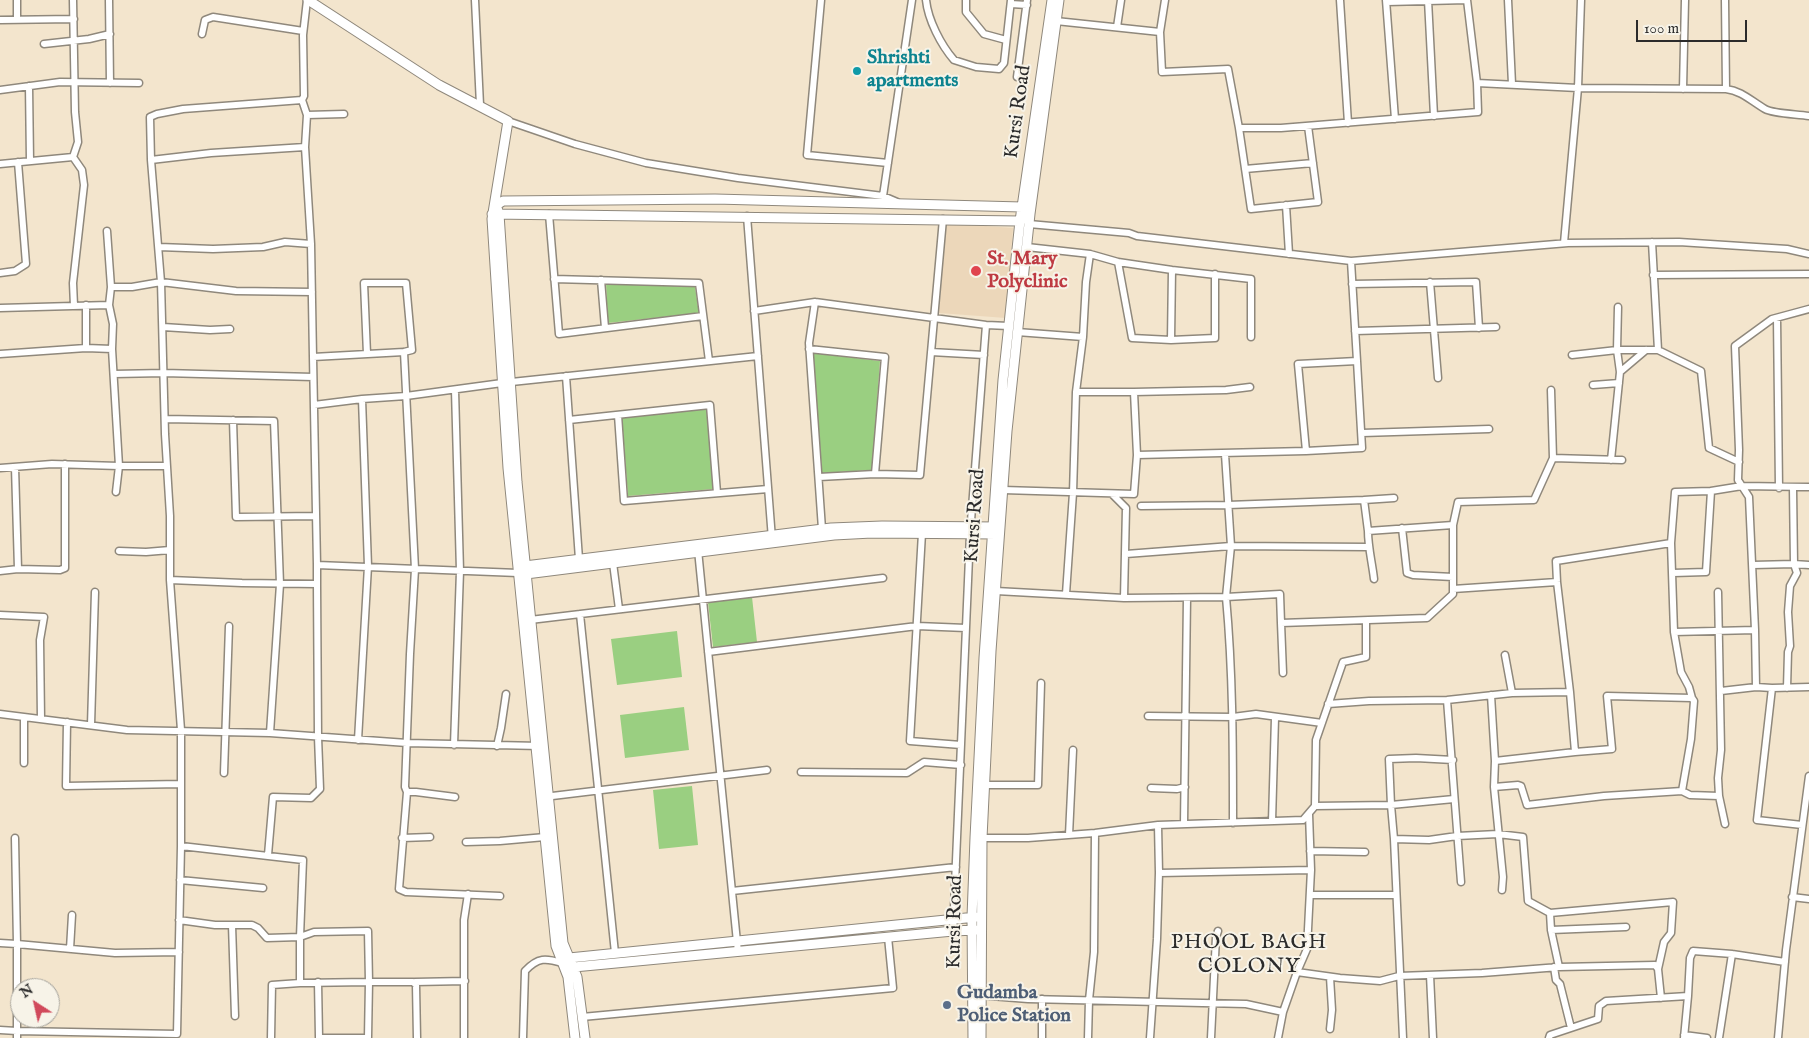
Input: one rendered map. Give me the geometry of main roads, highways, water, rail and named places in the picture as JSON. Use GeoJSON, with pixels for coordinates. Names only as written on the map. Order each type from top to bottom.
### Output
{"type":"FeatureCollection","features":[{"type":"Feature","properties":{"kind":"place","name":"Shrishti apartments"},"geometry":{"type":"Point","coordinates":[857,71]}},
{"type":"Feature","properties":{"kind":"place","name":"St. Mary Polyclinic"},"geometry":{"type":"Point","coordinates":[976,271]}},
{"type":"Feature","properties":{"kind":"place","name":"Gudamba Police Station"},"geometry":{"type":"Point","coordinates":[947,1005]}},
{"type":"Feature","properties":{"kind":"district","name":"PHOOL BAGH COLONY"},"geometry":{"type":"Point","coordinates":[1249,956]}}]}
